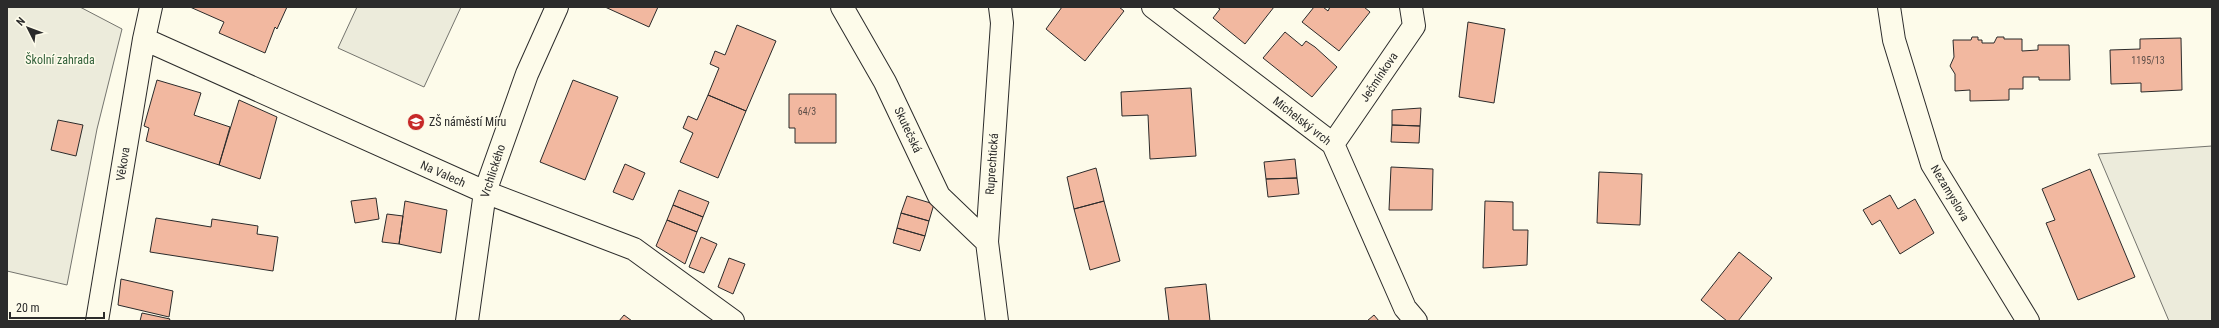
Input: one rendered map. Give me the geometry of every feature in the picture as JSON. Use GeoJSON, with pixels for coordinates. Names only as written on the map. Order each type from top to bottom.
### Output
{"type":"FeatureCollection","features":[{"type":"Feature","properties":{"kind":"street","name":"Věkova"},"geometry":{"type":"LineString","coordinates":[[97,321],[144,39],[151,7]]}},
{"type":"Feature","properties":{"kind":"street","name":"Vrchlického"},"geometry":{"type":"LineString","coordinates":[[467,321],[485,192],[527,74],[557,7]]}},
{"type":"Feature","properties":{"kind":"street","name":"Skutečská"},"geometry":{"type":"LineString","coordinates":[[842,7],[885,82],[939,196],[987,242]]}},
{"type":"Feature","properties":{"kind":"street","name":"Michelský vrch"},"geometry":{"type":"LineString","coordinates":[[1153,7],[1333,144],[1405,308],[1416,321]]}},
{"type":"Feature","properties":{"kind":"street","name":"Ječmínkova"},"geometry":{"type":"LineString","coordinates":[[1333,144],[1414,26],[1411,7]]}},
{"type":"Feature","properties":{"kind":"street","name":"Nezamyslova"},"geometry":{"type":"LineString","coordinates":[[1889,7],[1894,40],[1932,164],[2028,321]]}},
{"type":"Feature","properties":{"kind":"street","name":"Ruprechtická"},"geometry":{"type":"LineString","coordinates":[[997,321],[987,242],[1003,12]]}},
{"type":"Feature","properties":{"kind":"street","name":"Na Valech"},"geometry":{"type":"LineString","coordinates":[[144,39],[485,192],[634,249],[733,321]]}},
{"type":"Feature","properties":{"kind":"green space","name":"Školní zahrada"},"geometry":{"type":"Polygon","coordinates":[[[7,7],[80,7],[122,29],[97,129],[67,285],[7,271],[7,7]]]}},
{"type":"Feature","properties":{"kind":"green space"},"geometry":{"type":"Polygon","coordinates":[[[357,7],[461,7],[424,87],[338,48],[357,7]]]}},
{"type":"Feature","properties":{"kind":"green space"},"geometry":{"type":"Polygon","coordinates":[[[2212,146],[2212,321],[2169,321],[2098,154],[2212,146]]]}},
{"type":"Feature","properties":{"kind":"building"},"geometry":{"type":"Polygon","coordinates":[[[190,7],[287,7],[277,29],[275,27],[265,53],[219,33],[224,22],[190,7]]]}},
{"type":"Feature","properties":{"kind":"building"},"geometry":{"type":"Polygon","coordinates":[[[605,7],[658,7],[649,27],[605,7]]]}},
{"type":"Feature","properties":{"kind":"building"},"geometry":{"type":"Polygon","coordinates":[[[1062,7],[1119,7],[1124,11],[1085,61],[1046,29],[1062,7]]]}},
{"type":"Feature","properties":{"kind":"building"},"geometry":{"type":"Polygon","coordinates":[[[1217,7],[1274,7],[1245,44],[1213,18],[1220,9],[1217,7]]]}},
{"type":"Feature","properties":{"kind":"building"},"geometry":{"type":"Polygon","coordinates":[[[1314,7],[1323,7],[1328,11],[1330,7],[1364,7],[1370,12],[1339,51],[1302,22],[1314,7]]]}},
{"type":"Feature","properties":{"kind":"building"},"geometry":{"type":"Polygon","coordinates":[[[1468,22],[1505,29],[1494,103],[1459,97],[1468,22]]]}},
{"type":"Feature","properties":{"kind":"building"},"geometry":{"type":"Polygon","coordinates":[[[737,25],[776,41],[746,111],[708,95],[719,68],[710,64],[715,51],[725,55],[737,25]]]}},
{"type":"Feature","properties":{"kind":"building"},"geometry":{"type":"Polygon","coordinates":[[[1285,32],[1302,46],[1306,41],[1315,47],[1337,67],[1312,97],[1263,58],[1285,32]]]}},
{"type":"Feature","properties":{"kind":"building"},"geometry":{"type":"Polygon","coordinates":[[[1972,37],[1978,37],[1978,40],[1982,40],[1982,43],[1994,43],[1997,37],[2004,37],[2004,39],[2022,39],[2022,51],[2038,50],[2038,45],[2069,45],[2070,80],[2039,80],[2039,77],[2023,77],[2023,89],[2009,89],[2009,100],[1970,101],[1970,90],[1955,91],[1955,74],[1950,66],[1954,57],[1953,40],[1971,40],[1972,37]]]}},
{"type":"Feature","properties":{"kind":"building"},"geometry":{"type":"Polygon","coordinates":[[[2181,38],[2182,90],[2141,92],[2141,83],[2111,84],[2110,50],[2140,49],[2140,39],[2181,38]]]}},
{"type":"Feature","properties":{"kind":"building"},"geometry":{"type":"Polygon","coordinates":[[[157,80],[201,93],[194,115],[230,127],[219,165],[146,141],[149,128],[144,126],[157,80]]]}},
{"type":"Feature","properties":{"kind":"building"},"geometry":{"type":"Polygon","coordinates":[[[573,80],[618,97],[585,180],[540,162],[573,80]]]}},
{"type":"Feature","properties":{"kind":"building"},"geometry":{"type":"Polygon","coordinates":[[[1191,88],[1196,156],[1150,159],[1148,115],[1122,116],[1121,92],[1191,88]]]}},
{"type":"Feature","properties":{"kind":"building"},"geometry":{"type":"Polygon","coordinates":[[[789,94],[836,94],[836,143],[795,143],[795,128],[789,128],[789,94]]]}},
{"type":"Feature","properties":{"kind":"building"},"geometry":{"type":"Polygon","coordinates":[[[708,95],[746,111],[718,178],[680,162],[693,133],[683,128],[688,116],[697,120],[708,95]]]}},
{"type":"Feature","properties":{"kind":"building"},"geometry":{"type":"Polygon","coordinates":[[[239,100],[277,117],[260,179],[219,165],[239,100]]]}},
{"type":"Feature","properties":{"kind":"building"},"geometry":{"type":"Polygon","coordinates":[[[1421,108],[1420,126],[1392,125],[1392,110],[1421,108]]]}},
{"type":"Feature","properties":{"kind":"building"},"geometry":{"type":"Polygon","coordinates":[[[58,120],[83,125],[76,156],[51,150],[58,120]]]}},
{"type":"Feature","properties":{"kind":"building"},"geometry":{"type":"Polygon","coordinates":[[[1392,125],[1420,126],[1419,143],[1391,142],[1392,125]]]}},
{"type":"Feature","properties":{"kind":"building"},"geometry":{"type":"Polygon","coordinates":[[[1295,159],[1297,178],[1266,179],[1264,162],[1295,159]]]}},
{"type":"Feature","properties":{"kind":"building"},"geometry":{"type":"Polygon","coordinates":[[[625,164],[645,173],[633,200],[613,192],[625,164]]]}},
{"type":"Feature","properties":{"kind":"building"},"geometry":{"type":"Polygon","coordinates":[[[1391,167],[1433,169],[1432,210],[1389,210],[1391,167]]]}},
{"type":"Feature","properties":{"kind":"building"},"geometry":{"type":"Polygon","coordinates":[[[1096,168],[1104,201],[1074,209],[1067,177],[1096,168]]]}},
{"type":"Feature","properties":{"kind":"building"},"geometry":{"type":"Polygon","coordinates":[[[2090,169],[2135,277],[2078,300],[2046,223],[2055,220],[2042,189],[2090,169]]]}},
{"type":"Feature","properties":{"kind":"building"},"geometry":{"type":"Polygon","coordinates":[[[1599,172],[1642,174],[1640,225],[1597,223],[1599,172]]]}},
{"type":"Feature","properties":{"kind":"building"},"geometry":{"type":"Polygon","coordinates":[[[1297,178],[1299,194],[1268,197],[1266,179],[1297,178]]]}},
{"type":"Feature","properties":{"kind":"building"},"geometry":{"type":"Polygon","coordinates":[[[679,190],[709,202],[703,217],[673,205],[679,190]]]}},
{"type":"Feature","properties":{"kind":"building"},"geometry":{"type":"Polygon","coordinates":[[[1890,195],[1898,209],[1915,199],[1934,233],[1900,254],[1880,220],[1872,225],[1863,210],[1890,195]]]}},
{"type":"Feature","properties":{"kind":"building"},"geometry":{"type":"Polygon","coordinates":[[[907,196],[934,204],[929,221],[901,213],[907,196]]]}},
{"type":"Feature","properties":{"kind":"building"},"geometry":{"type":"Polygon","coordinates":[[[376,198],[379,219],[355,223],[351,201],[376,198]]]}},
{"type":"Feature","properties":{"kind":"building"},"geometry":{"type":"Polygon","coordinates":[[[405,201],[447,210],[441,253],[399,244],[405,201]]]}},
{"type":"Feature","properties":{"kind":"building"},"geometry":{"type":"Polygon","coordinates":[[[1104,201],[1120,261],[1090,270],[1074,209],[1104,201]]]}},
{"type":"Feature","properties":{"kind":"building"},"geometry":{"type":"Polygon","coordinates":[[[1485,201],[1513,202],[1513,230],[1528,230],[1527,265],[1483,268],[1485,201]]]}},
{"type":"Feature","properties":{"kind":"building"},"geometry":{"type":"Polygon","coordinates":[[[673,205],[703,217],[697,232],[667,220],[673,205]]]}},
{"type":"Feature","properties":{"kind":"building"},"geometry":{"type":"Polygon","coordinates":[[[901,213],[929,221],[925,236],[897,228],[901,213]]]}},
{"type":"Feature","properties":{"kind":"building"},"geometry":{"type":"Polygon","coordinates":[[[387,214],[403,216],[399,244],[382,242],[387,214]]]}},
{"type":"Feature","properties":{"kind":"building"},"geometry":{"type":"Polygon","coordinates":[[[156,218],[211,227],[212,219],[258,226],[257,234],[278,237],[273,271],[150,252],[156,218]]]}},
{"type":"Feature","properties":{"kind":"building"},"geometry":{"type":"Polygon","coordinates":[[[667,220],[697,232],[685,264],[656,246],[667,220]]]}},
{"type":"Feature","properties":{"kind":"building"},"geometry":{"type":"Polygon","coordinates":[[[897,228],[925,236],[920,251],[893,243],[897,228]]]}},
{"type":"Feature","properties":{"kind":"building"},"geometry":{"type":"Polygon","coordinates":[[[701,237],[717,244],[704,273],[689,267],[701,237]]]}},
{"type":"Feature","properties":{"kind":"building"},"geometry":{"type":"Polygon","coordinates":[[[1739,252],[1772,278],[1738,321],[1727,321],[1701,300],[1739,252]]]}},
{"type":"Feature","properties":{"kind":"building"},"geometry":{"type":"Polygon","coordinates":[[[729,258],[745,264],[733,294],[718,287],[729,258]]]}},
{"type":"Feature","properties":{"kind":"building"},"geometry":{"type":"Polygon","coordinates":[[[121,279],[173,291],[169,317],[118,305],[121,279]]]}},
{"type":"Feature","properties":{"kind":"building"},"geometry":{"type":"Polygon","coordinates":[[[1206,284],[1210,321],[1169,321],[1165,288],[1206,284]]]}},
{"type":"Feature","properties":{"kind":"building"},"geometry":{"type":"Polygon","coordinates":[[[142,313],[170,319],[169,321],[140,321],[142,313]]]}},
{"type":"Feature","properties":{"kind":"building"},"geometry":{"type":"Polygon","coordinates":[[[624,315],[632,321],[619,321],[624,315]]]}},
{"type":"Feature","properties":{"kind":"building"},"geometry":{"type":"Polygon","coordinates":[[[1374,315],[1379,321],[1367,321],[1374,315]]]}},
{"type":"Feature","properties":{"kind":"place","name":"ZŠ náměstí Míru"},"geometry":{"type":"Point","coordinates":[416,122]}}]}
